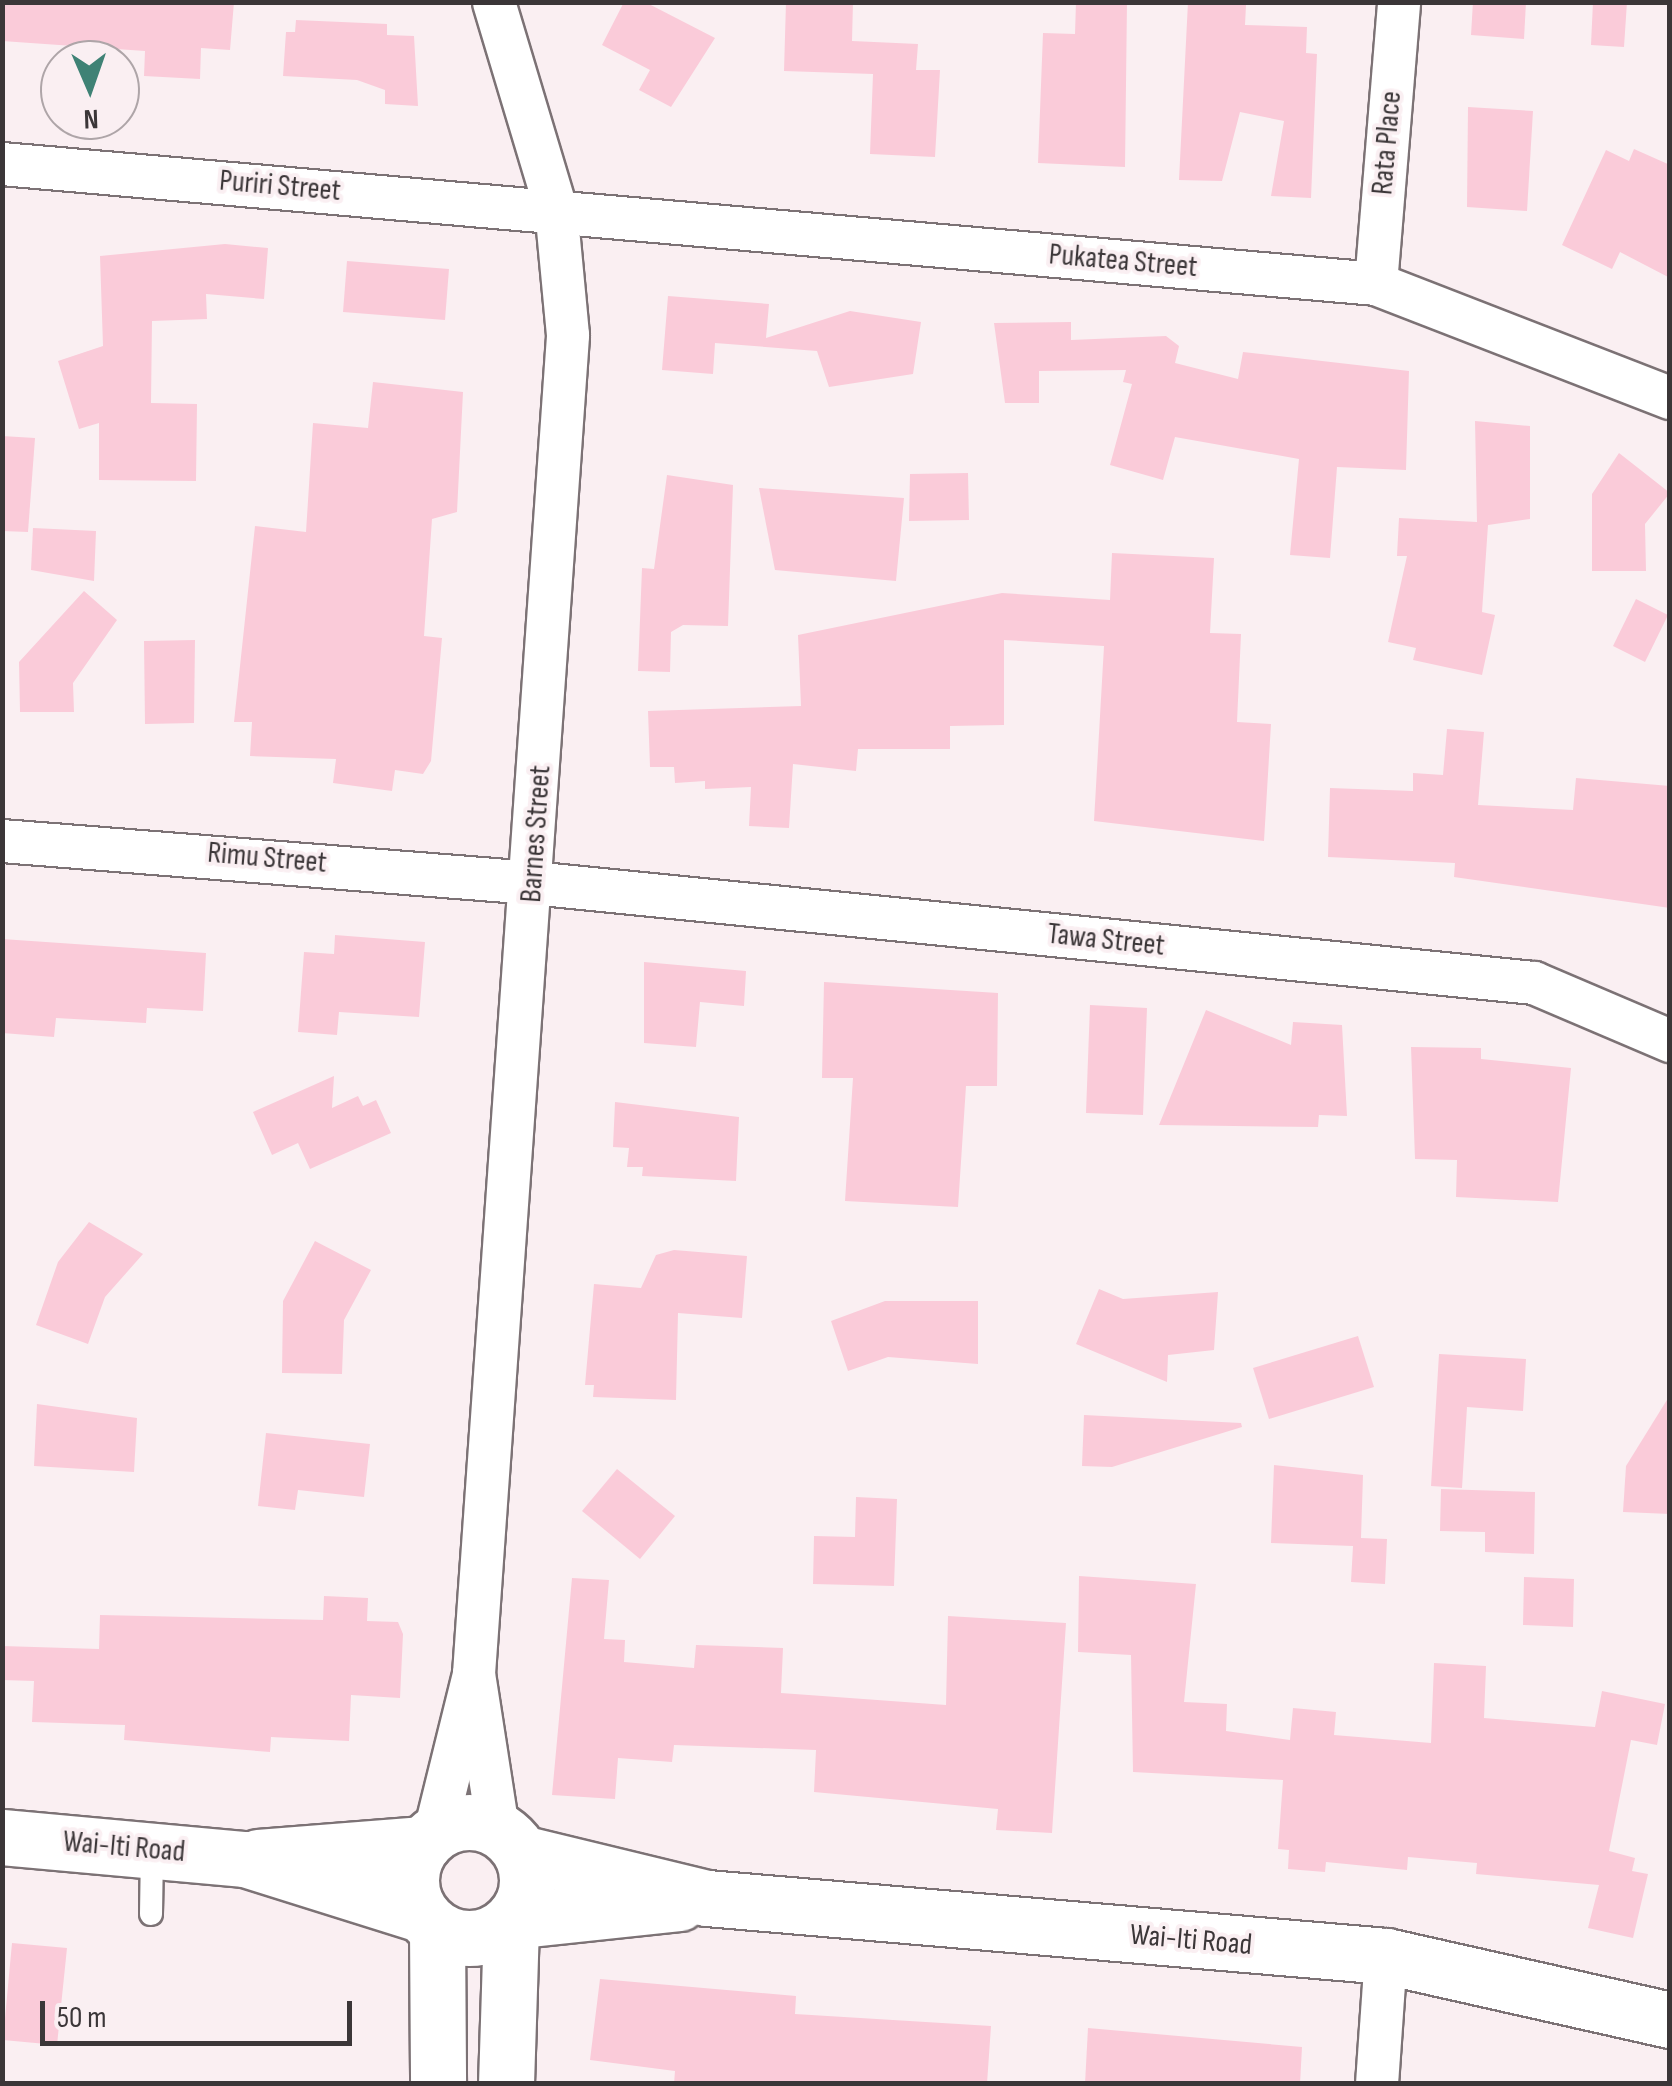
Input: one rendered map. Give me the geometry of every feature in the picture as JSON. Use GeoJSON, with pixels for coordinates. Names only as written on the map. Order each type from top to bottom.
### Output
{"type":"FeatureCollection","features":[{"type":"Feature","properties":{"kind":"street","name":"Barnes Street"},"geometry":{"type":"LineString","coordinates":[[494,2],[556,209],[567,391],[474,1674],[509,1841]]}},
{"type":"Feature","properties":{"kind":"street","name":"Rata Place"},"geometry":{"type":"LineString","coordinates":[[1376,284],[1399,2]]}},
{"type":"Feature","properties":{"kind":"street","name":"Puriri Street"},"geometry":{"type":"LineString","coordinates":[[2,164],[556,209]]}},
{"type":"Feature","properties":{"kind":"street","name":"Pukatea Street"},"geometry":{"type":"LineString","coordinates":[[556,209],[1376,284],[1670,398]]}},
{"type":"Feature","properties":{"kind":"street","name":"Rimu Street"},"geometry":{"type":"LineString","coordinates":[[2,841],[532,882]]}},
{"type":"Feature","properties":{"kind":"street","name":"Tawa Street"},"geometry":{"type":"LineString","coordinates":[[532,882],[1534,983],[1670,1041]]}},
{"type":"Feature","properties":{"kind":"street","name":"Barnes Street"},"geometry":{"type":"LineString","coordinates":[[430,1838],[456,1717],[474,1674]]}},
{"type":"Feature","properties":{"kind":"street"},"geometry":{"type":"LineString","coordinates":[[438,2084],[429,1922],[410,1878],[430,1838],[466,1822],[509,1841],[528,1884],[511,1921],[506,2084]]}},
{"type":"Feature","properties":{"kind":"street","name":"Wai-Iti Road"},"geometry":{"type":"LineString","coordinates":[[2,1837],[245,1859],[430,1838]]}},
{"type":"Feature","properties":{"kind":"street","name":"Wai-Iti Road"},"geometry":{"type":"LineString","coordinates":[[509,1841],[707,1898],[1386,1956],[1670,2020]]}},
{"type":"Feature","properties":{"kind":"street","name":"Wai-Iti Road"},"geometry":{"type":"LineString","coordinates":[[245,1859],[429,1922]]}},
{"type":"Feature","properties":{"kind":"street","name":"Wai-Iti Road"},"geometry":{"type":"LineString","coordinates":[[511,1921],[707,1898]]}},
{"type":"Feature","properties":{"kind":"street"},"geometry":{"type":"LineString","coordinates":[[429,1922],[476,1939],[511,1921]]}},
{"type":"Feature","properties":{"kind":"street"},"geometry":{"type":"LineString","coordinates":[[1377,2084],[1386,1956]]}},
{"type":"Feature","properties":{"kind":"lane"},"geometry":{"type":"LineString","coordinates":[[151,1914],[152,1849]]}},
{"type":"Feature","properties":{"kind":"building"},"geometry":{"type":"Polygon","coordinates":[[[2,2],[234,2],[230,50],[201,48],[200,79],[144,76],[145,51],[140,51],[140,40],[2,41],[2,2]]]}},
{"type":"Feature","properties":{"kind":"building"},"geometry":{"type":"Polygon","coordinates":[[[624,2],[645,2],[715,38],[671,107],[639,90],[650,70],[602,45],[624,2]]]}},
{"type":"Feature","properties":{"kind":"building"},"geometry":{"type":"Polygon","coordinates":[[[786,2],[853,2],[852,41],[918,44],[916,70],[940,70],[935,157],[870,154],[873,74],[784,71],[786,2]]]}},
{"type":"Feature","properties":{"kind":"building"},"geometry":{"type":"Polygon","coordinates":[[[1076,2],[1127,2],[1125,167],[1038,163],[1043,33],[1075,34],[1076,2]]]}},
{"type":"Feature","properties":{"kind":"building"},"geometry":{"type":"Polygon","coordinates":[[[1188,2],[1246,5],[1245,25],[1307,27],[1306,53],[1317,54],[1311,198],[1271,196],[1284,121],[1240,112],[1222,181],[1179,180],[1188,2]]]}},
{"type":"Feature","properties":{"kind":"building"},"geometry":{"type":"Polygon","coordinates":[[[1473,2],[1526,2],[1524,39],[1471,35],[1473,2]]]}},
{"type":"Feature","properties":{"kind":"building"},"geometry":{"type":"Polygon","coordinates":[[[1593,2],[1627,2],[1624,47],[1591,45],[1593,2]]]}},
{"type":"Feature","properties":{"kind":"building"},"geometry":{"type":"Polygon","coordinates":[[[296,20],[387,24],[387,35],[414,36],[418,106],[385,104],[385,90],[357,80],[283,76],[286,32],[295,32],[296,20]]]}},
{"type":"Feature","properties":{"kind":"building"},"geometry":{"type":"Polygon","coordinates":[[[1468,107],[1533,111],[1527,211],[1467,207],[1468,107]]]}},
{"type":"Feature","properties":{"kind":"building"},"geometry":{"type":"Polygon","coordinates":[[[1634,149],[1670,165],[1670,278],[1620,252],[1612,269],[1562,245],[1606,150],[1629,161],[1634,149]]]}},
{"type":"Feature","properties":{"kind":"building"},"geometry":{"type":"Polygon","coordinates":[[[225,244],[268,248],[264,299],[206,294],[207,319],[152,321],[151,403],[197,404],[196,481],[99,480],[99,423],[79,429],[58,361],[103,346],[100,256],[225,244]]]}},
{"type":"Feature","properties":{"kind":"building"},"geometry":{"type":"Polygon","coordinates":[[[347,261],[449,269],[445,320],[343,312],[347,261]]]}},
{"type":"Feature","properties":{"kind":"building"},"geometry":{"type":"Polygon","coordinates":[[[668,296],[769,304],[766,338],[850,311],[921,322],[913,374],[829,387],[817,351],[715,343],[713,374],[662,370],[668,296]]]}},
{"type":"Feature","properties":{"kind":"building"},"geometry":{"type":"Polygon","coordinates":[[[1071,322],[1071,340],[1166,336],[1179,346],[1175,363],[1238,379],[1243,352],[1409,371],[1406,470],[1337,467],[1330,558],[1290,555],[1299,459],[1175,437],[1163,480],[1110,465],[1132,384],[1123,382],[1126,370],[1039,371],[1039,403],[1005,403],[994,323],[1071,322]]]}},
{"type":"Feature","properties":{"kind":"building"},"geometry":{"type":"Polygon","coordinates":[[[373,382],[463,392],[457,512],[432,519],[424,636],[442,638],[431,761],[423,774],[395,770],[392,791],[333,783],[336,759],[250,756],[252,722],[234,722],[255,526],[306,532],[313,423],[368,428],[373,382]]]}},
{"type":"Feature","properties":{"kind":"building"},"geometry":{"type":"Polygon","coordinates":[[[1475,421],[1530,426],[1530,519],[1488,525],[1482,612],[1495,615],[1482,675],[1413,660],[1416,648],[1388,642],[1407,556],[1397,556],[1399,518],[1477,522],[1475,421]]]}},
{"type":"Feature","properties":{"kind":"building"},"geometry":{"type":"Polygon","coordinates":[[[2,436],[35,438],[28,532],[2,531],[2,436]]]}},
{"type":"Feature","properties":{"kind":"building"},"geometry":{"type":"Polygon","coordinates":[[[1619,453],[1670,493],[1645,524],[1646,571],[1592,571],[1592,494],[1619,453]]]}},
{"type":"Feature","properties":{"kind":"building"},"geometry":{"type":"Polygon","coordinates":[[[968,473],[969,520],[909,521],[910,474],[968,473]]]}},
{"type":"Feature","properties":{"kind":"building"},"geometry":{"type":"Polygon","coordinates":[[[667,475],[733,485],[728,626],[683,625],[671,632],[670,672],[638,671],[642,568],[654,569],[667,475]]]}},
{"type":"Feature","properties":{"kind":"building"},"geometry":{"type":"Polygon","coordinates":[[[759,488],[904,498],[896,581],[775,570],[759,488]]]}},
{"type":"Feature","properties":{"kind":"building"},"geometry":{"type":"Polygon","coordinates":[[[33,528],[96,531],[94,581],[31,570],[33,528]]]}},
{"type":"Feature","properties":{"kind":"building"},"geometry":{"type":"Polygon","coordinates":[[[1112,553],[1214,558],[1210,633],[1241,634],[1237,722],[1271,724],[1264,841],[1094,821],[1104,646],[1004,640],[1004,725],[950,726],[950,749],[858,749],[856,771],[793,764],[789,828],[749,826],[751,787],[705,789],[705,781],[675,783],[674,767],[650,767],[648,711],[801,706],[798,635],[1002,593],[1110,600],[1112,553]]]}},
{"type":"Feature","properties":{"kind":"building"},"geometry":{"type":"Polygon","coordinates":[[[84,591],[117,620],[73,683],[74,712],[20,712],[19,662],[84,591]]]}},
{"type":"Feature","properties":{"kind":"building"},"geometry":{"type":"Polygon","coordinates":[[[1636,599],[1668,615],[1645,662],[1613,646],[1636,599]]]}},
{"type":"Feature","properties":{"kind":"building"},"geometry":{"type":"Polygon","coordinates":[[[195,640],[194,723],[145,724],[144,641],[195,640]]]}},
{"type":"Feature","properties":{"kind":"building"},"geometry":{"type":"Polygon","coordinates":[[[1447,729],[1484,732],[1478,805],[1573,810],[1576,778],[1670,786],[1670,908],[1454,877],[1455,863],[1328,857],[1330,788],[1413,791],[1413,773],[1443,775],[1447,729]]]}},
{"type":"Feature","properties":{"kind":"building"},"geometry":{"type":"Polygon","coordinates":[[[335,935],[425,942],[419,1017],[339,1012],[337,1035],[298,1032],[304,952],[334,954],[335,935]]]}},
{"type":"Feature","properties":{"kind":"building"},"geometry":{"type":"Polygon","coordinates":[[[2,939],[206,953],[203,1011],[147,1008],[146,1023],[56,1018],[54,1037],[2,1033],[2,939]]]}},
{"type":"Feature","properties":{"kind":"building"},"geometry":{"type":"Polygon","coordinates":[[[644,962],[746,971],[744,1006],[700,1002],[696,1047],[644,1043],[644,962]]]}},
{"type":"Feature","properties":{"kind":"building"},"geometry":{"type":"Polygon","coordinates":[[[824,982],[998,993],[997,1086],[966,1086],[958,1207],[845,1201],[853,1078],[822,1078],[824,982]]]}},
{"type":"Feature","properties":{"kind":"building"},"geometry":{"type":"Polygon","coordinates":[[[1090,1005],[1147,1008],[1143,1115],[1086,1113],[1090,1005]]]}},
{"type":"Feature","properties":{"kind":"building"},"geometry":{"type":"Polygon","coordinates":[[[1206,1010],[1291,1045],[1293,1022],[1342,1025],[1347,1116],[1319,1115],[1318,1127],[1159,1125],[1206,1010]]]}},
{"type":"Feature","properties":{"kind":"building"},"geometry":{"type":"Polygon","coordinates":[[[1411,1047],[1481,1048],[1481,1059],[1571,1068],[1558,1202],[1456,1197],[1457,1160],[1415,1159],[1411,1047]]]}},
{"type":"Feature","properties":{"kind":"building"},"geometry":{"type":"Polygon","coordinates":[[[334,1076],[332,1108],[358,1096],[363,1106],[376,1100],[391,1133],[310,1169],[298,1143],[272,1155],[253,1112],[334,1076]]]}},
{"type":"Feature","properties":{"kind":"building"},"geometry":{"type":"Polygon","coordinates":[[[615,1102],[739,1117],[736,1181],[642,1176],[643,1167],[627,1167],[629,1148],[613,1147],[615,1102]]]}},
{"type":"Feature","properties":{"kind":"building"},"geometry":{"type":"Polygon","coordinates":[[[89,1222],[143,1254],[105,1297],[88,1344],[36,1325],[58,1262],[89,1222]]]}},
{"type":"Feature","properties":{"kind":"building"},"geometry":{"type":"Polygon","coordinates":[[[315,1241],[371,1270],[344,1320],[342,1374],[282,1373],[283,1301],[315,1241]]]}},
{"type":"Feature","properties":{"kind":"building"},"geometry":{"type":"Polygon","coordinates":[[[674,1250],[747,1256],[742,1318],[678,1313],[676,1400],[593,1397],[594,1385],[585,1385],[594,1284],[641,1288],[656,1255],[674,1250]]]}},
{"type":"Feature","properties":{"kind":"building"},"geometry":{"type":"Polygon","coordinates":[[[1099,1289],[1123,1299],[1218,1292],[1214,1350],[1168,1355],[1167,1382],[1076,1344],[1099,1289]]]}},
{"type":"Feature","properties":{"kind":"building"},"geometry":{"type":"Polygon","coordinates":[[[885,1301],[978,1301],[978,1364],[888,1357],[848,1371],[831,1321],[885,1301]]]}},
{"type":"Feature","properties":{"kind":"building"},"geometry":{"type":"Polygon","coordinates":[[[1358,1336],[1374,1387],[1269,1419],[1253,1368],[1358,1336]]]}},
{"type":"Feature","properties":{"kind":"building"},"geometry":{"type":"Polygon","coordinates":[[[1439,1354],[1526,1359],[1523,1411],[1467,1407],[1462,1488],[1431,1486],[1439,1354]]]}},
{"type":"Feature","properties":{"kind":"building"},"geometry":{"type":"Polygon","coordinates":[[[1670,1395],[1670,1514],[1623,1512],[1626,1466],[1670,1395]]]}},
{"type":"Feature","properties":{"kind":"building"},"geometry":{"type":"Polygon","coordinates":[[[37,1404],[137,1418],[134,1472],[34,1466],[37,1404]]]}},
{"type":"Feature","properties":{"kind":"building"},"geometry":{"type":"Polygon","coordinates":[[[1084,1415],[1241,1423],[1242,1427],[1112,1467],[1082,1466],[1084,1415]]]}},
{"type":"Feature","properties":{"kind":"building"},"geometry":{"type":"Polygon","coordinates":[[[266,1433],[370,1444],[364,1497],[298,1490],[295,1510],[258,1506],[266,1433]]]}},
{"type":"Feature","properties":{"kind":"building"},"geometry":{"type":"Polygon","coordinates":[[[1274,1465],[1363,1475],[1361,1538],[1387,1539],[1385,1584],[1351,1582],[1353,1546],[1271,1543],[1274,1465]]]}},
{"type":"Feature","properties":{"kind":"building"},"geometry":{"type":"Polygon","coordinates":[[[617,1469],[675,1516],[640,1559],[582,1511],[617,1469]]]}},
{"type":"Feature","properties":{"kind":"building"},"geometry":{"type":"Polygon","coordinates":[[[1441,1489],[1535,1492],[1534,1554],[1485,1552],[1485,1532],[1440,1531],[1441,1489]]]}},
{"type":"Feature","properties":{"kind":"building"},"geometry":{"type":"Polygon","coordinates":[[[856,1497],[897,1499],[894,1586],[813,1584],[814,1536],[855,1537],[856,1497]]]}},
{"type":"Feature","properties":{"kind":"building"},"geometry":{"type":"Polygon","coordinates":[[[1079,1576],[1196,1584],[1184,1702],[1227,1704],[1226,1731],[1290,1740],[1293,1708],[1336,1712],[1334,1735],[1431,1743],[1434,1663],[1486,1666],[1484,1718],[1595,1727],[1602,1691],[1665,1704],[1657,1745],[1631,1740],[1609,1851],[1635,1858],[1632,1871],[1648,1874],[1633,1938],[1588,1928],[1599,1885],[1476,1874],[1477,1863],[1408,1857],[1407,1870],[1326,1862],[1325,1872],[1288,1869],[1289,1850],[1278,1849],[1283,1780],[1133,1772],[1131,1655],[1078,1652],[1079,1576]]]}},
{"type":"Feature","properties":{"kind":"building"},"geometry":{"type":"Polygon","coordinates":[[[1524,1577],[1574,1579],[1573,1627],[1523,1625],[1524,1577]]]}},
{"type":"Feature","properties":{"kind":"building"},"geometry":{"type":"Polygon","coordinates":[[[572,1578],[609,1580],[604,1639],[625,1640],[624,1662],[694,1668],[696,1645],[783,1648],[781,1693],[946,1705],[948,1616],[1066,1623],[1052,1833],[996,1830],[998,1809],[814,1792],[816,1750],[674,1745],[672,1762],[618,1758],[615,1799],[552,1795],[572,1578]]]}},
{"type":"Feature","properties":{"kind":"building"},"geometry":{"type":"Polygon","coordinates":[[[324,1596],[368,1598],[367,1621],[398,1622],[403,1634],[400,1698],[351,1695],[349,1741],[271,1737],[270,1752],[124,1740],[125,1725],[32,1722],[34,1681],[2,1680],[2,1646],[99,1649],[100,1615],[323,1620],[324,1596]]]}},
{"type":"Feature","properties":{"kind":"building"},"geometry":{"type":"Polygon","coordinates":[[[12,1943],[67,1948],[57,2045],[3,2040],[12,1943]]]}},
{"type":"Feature","properties":{"kind":"building"},"geometry":{"type":"Polygon","coordinates":[[[600,1979],[796,1996],[795,2014],[991,2026],[987,2084],[674,2084],[675,2071],[590,2060],[600,1979]]]}},
{"type":"Feature","properties":{"kind":"building"},"geometry":{"type":"Polygon","coordinates":[[[1088,2028],[1302,2047],[1300,2084],[1085,2084],[1088,2028]]]}}]}
